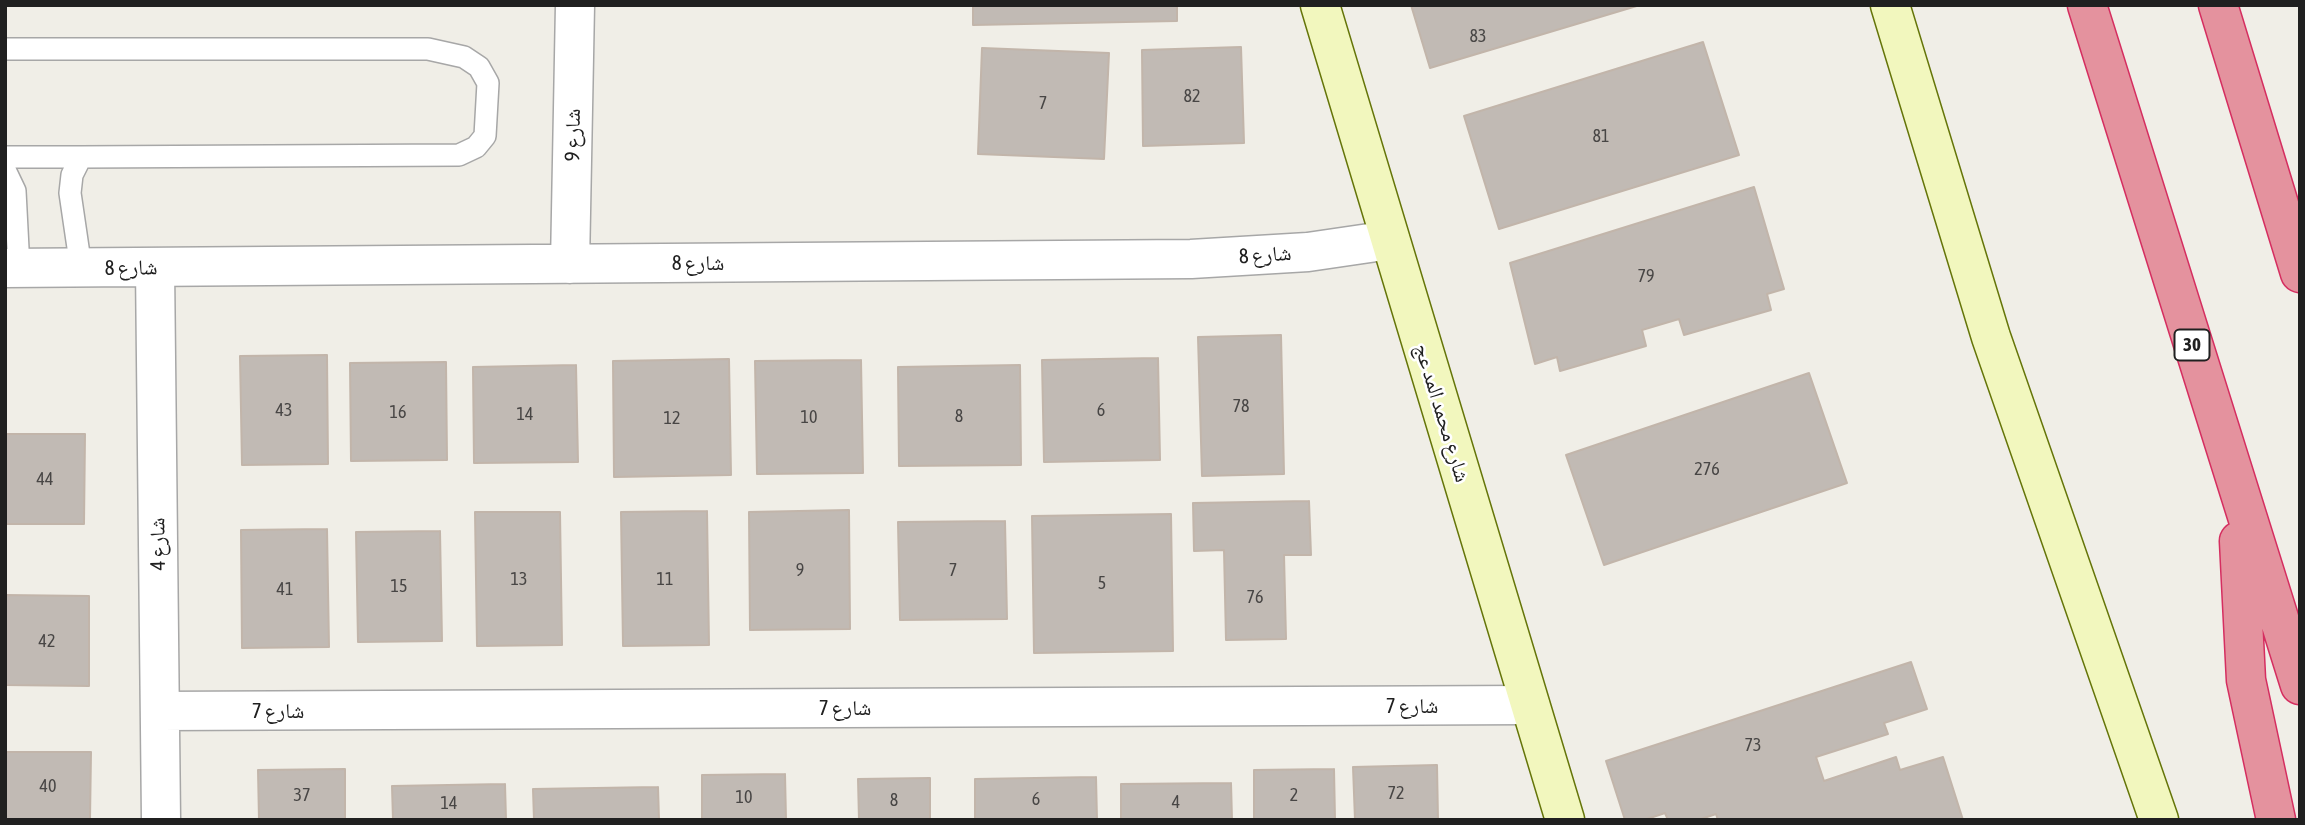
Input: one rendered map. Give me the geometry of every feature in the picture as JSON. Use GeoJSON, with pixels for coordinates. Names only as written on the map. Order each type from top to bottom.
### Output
{"type":"FeatureCollection","features":[{"type":"Feature","properties":{"kind":"highway","name":"30"},"geometry":{"type":"LineString","coordinates":[[2087,5],[2300,685]]}},
{"type":"Feature","properties":{"kind":"highway"},"geometry":{"type":"LineString","coordinates":[[2218,5],[2300,273]]}},
{"type":"Feature","properties":{"kind":"highway"},"geometry":{"type":"LineString","coordinates":[[2248,97],[2300,183]]}},
{"type":"Feature","properties":{"kind":"highway"},"geometry":{"type":"LineString","coordinates":[[2237,490],[2246,680],[2276,820]]}},
{"type":"Feature","properties":{"kind":"street","name":"شارع 9"},"geometry":{"type":"LineString","coordinates":[[570,264],[575,5]]}},
{"type":"Feature","properties":{"kind":"street","name":"شارع محمد المد عج"},"geometry":{"type":"LineString","coordinates":[[1320,5],[1565,820]]}},
{"type":"Feature","properties":{"kind":"street"},"geometry":{"type":"LineString","coordinates":[[1891,5],[1991,337],[2159,820]]}},
{"type":"Feature","properties":{"kind":"street","name":"شارع 8"},"geometry":{"type":"LineString","coordinates":[[12,268],[1191,260],[1308,252],[1390,240]]}},
{"type":"Feature","properties":{"kind":"street","name":"شارع 4"},"geometry":{"type":"LineString","coordinates":[[155,267],[161,820]]}},
{"type":"Feature","properties":{"kind":"street","name":"شارع 7"},"geometry":{"type":"LineString","coordinates":[[160,711],[1530,705]]}},
{"type":"Feature","properties":{"kind":"lane"},"geometry":{"type":"LineString","coordinates":[[5,49],[428,49],[464,57],[479,66],[488,83],[485,136],[476,147],[459,155],[5,157]]}},
{"type":"Feature","properties":{"kind":"lane"},"geometry":{"type":"LineString","coordinates":[[80,157],[72,175],[70,193],[81,268]]}},
{"type":"Feature","properties":{"kind":"lane"},"geometry":{"type":"LineString","coordinates":[[5,170],[15,191],[12,268]]}},
{"type":"Feature","properties":{"kind":"building"},"geometry":{"type":"Polygon","coordinates":[[[973,5],[1177,5],[1177,21],[973,25],[973,5]]]}},
{"type":"Feature","properties":{"kind":"building"},"geometry":{"type":"Polygon","coordinates":[[[1411,5],[1640,5],[1430,68],[1411,5]]]}},
{"type":"Feature","properties":{"kind":"building"},"geometry":{"type":"Polygon","coordinates":[[[1703,42],[1739,155],[1499,229],[1464,116],[1703,42]]]}},
{"type":"Feature","properties":{"kind":"building"},"geometry":{"type":"Polygon","coordinates":[[[1241,47],[1244,143],[1143,146],[1142,50],[1241,47]]]}},
{"type":"Feature","properties":{"kind":"building"},"geometry":{"type":"Polygon","coordinates":[[[982,48],[1109,53],[1104,159],[978,154],[982,48]]]}},
{"type":"Feature","properties":{"kind":"building"},"geometry":{"type":"Polygon","coordinates":[[[1754,187],[1784,289],[1767,294],[1771,310],[1684,335],[1679,319],[1642,330],[1646,346],[1560,371],[1557,357],[1535,364],[1510,263],[1754,187]]]}},
{"type":"Feature","properties":{"kind":"building"},"geometry":{"type":"Polygon","coordinates":[[[1281,335],[1284,474],[1202,476],[1198,337],[1281,335]]]}},
{"type":"Feature","properties":{"kind":"building"},"geometry":{"type":"Polygon","coordinates":[[[327,355],[328,464],[242,465],[240,356],[327,355]]]}},
{"type":"Feature","properties":{"kind":"building"},"geometry":{"type":"Polygon","coordinates":[[[1158,358],[1160,460],[1044,462],[1042,360],[1158,358]]]}},
{"type":"Feature","properties":{"kind":"building"},"geometry":{"type":"Polygon","coordinates":[[[729,359],[731,475],[614,477],[613,361],[729,359]]]}},
{"type":"Feature","properties":{"kind":"building"},"geometry":{"type":"Polygon","coordinates":[[[861,360],[863,473],[757,474],[755,361],[861,360]]]}},
{"type":"Feature","properties":{"kind":"building"},"geometry":{"type":"Polygon","coordinates":[[[446,362],[447,460],[351,461],[350,363],[446,362]]]}},
{"type":"Feature","properties":{"kind":"building"},"geometry":{"type":"Polygon","coordinates":[[[576,365],[578,462],[474,463],[473,367],[576,365]]]}},
{"type":"Feature","properties":{"kind":"building"},"geometry":{"type":"Polygon","coordinates":[[[1020,365],[1021,465],[899,466],[898,367],[1020,365]]]}},
{"type":"Feature","properties":{"kind":"building"},"geometry":{"type":"Polygon","coordinates":[[[1809,373],[1847,483],[1604,565],[1566,455],[1809,373]]]}},
{"type":"Feature","properties":{"kind":"building"},"geometry":{"type":"Polygon","coordinates":[[[5,434],[85,434],[84,524],[5,524],[5,434]]]}},
{"type":"Feature","properties":{"kind":"building"},"geometry":{"type":"Polygon","coordinates":[[[1309,501],[1311,555],[1284,555],[1286,639],[1226,640],[1224,550],[1194,551],[1193,503],[1309,501]]]}},
{"type":"Feature","properties":{"kind":"building"},"geometry":{"type":"Polygon","coordinates":[[[849,510],[850,629],[750,630],[749,512],[849,510]]]}},
{"type":"Feature","properties":{"kind":"building"},"geometry":{"type":"Polygon","coordinates":[[[707,511],[709,645],[623,646],[621,512],[707,511]]]}},
{"type":"Feature","properties":{"kind":"building"},"geometry":{"type":"Polygon","coordinates":[[[475,512],[560,512],[562,645],[477,646],[475,512]]]}},
{"type":"Feature","properties":{"kind":"building"},"geometry":{"type":"Polygon","coordinates":[[[1171,514],[1173,651],[1034,653],[1032,516],[1171,514]]]}},
{"type":"Feature","properties":{"kind":"building"},"geometry":{"type":"Polygon","coordinates":[[[1005,521],[1007,619],[900,620],[898,522],[1005,521]]]}},
{"type":"Feature","properties":{"kind":"building"},"geometry":{"type":"Polygon","coordinates":[[[327,529],[329,647],[242,648],[241,530],[327,529]]]}},
{"type":"Feature","properties":{"kind":"building"},"geometry":{"type":"Polygon","coordinates":[[[440,531],[442,641],[358,642],[356,532],[440,531]]]}},
{"type":"Feature","properties":{"kind":"building"},"geometry":{"type":"Polygon","coordinates":[[[5,595],[89,596],[89,686],[5,685],[5,595]]]}},
{"type":"Feature","properties":{"kind":"building"},"geometry":{"type":"Polygon","coordinates":[[[1911,662],[1927,709],[1884,723],[1888,734],[1816,757],[1824,781],[1896,757],[1900,770],[1943,757],[1963,820],[1718,820],[1716,814],[1698,820],[1668,820],[1665,813],[1644,820],[1625,820],[1606,761],[1911,662]]]}},
{"type":"Feature","properties":{"kind":"building"},"geometry":{"type":"Polygon","coordinates":[[[5,752],[91,752],[90,820],[5,820],[5,752]]]}},
{"type":"Feature","properties":{"kind":"building"},"geometry":{"type":"Polygon","coordinates":[[[1437,765],[1438,820],[1355,820],[1353,767],[1437,765]]]}},
{"type":"Feature","properties":{"kind":"building"},"geometry":{"type":"Polygon","coordinates":[[[345,769],[345,820],[259,820],[258,770],[345,769]]]}},
{"type":"Feature","properties":{"kind":"building"},"geometry":{"type":"Polygon","coordinates":[[[1334,769],[1335,820],[1254,820],[1254,770],[1334,769]]]}},
{"type":"Feature","properties":{"kind":"building"},"geometry":{"type":"Polygon","coordinates":[[[785,774],[786,820],[702,820],[702,775],[785,774]]]}},
{"type":"Feature","properties":{"kind":"building"},"geometry":{"type":"Polygon","coordinates":[[[1096,777],[1097,820],[975,820],[975,779],[1096,777]]]}},
{"type":"Feature","properties":{"kind":"building"},"geometry":{"type":"Polygon","coordinates":[[[930,778],[930,820],[859,820],[858,779],[930,778]]]}},
{"type":"Feature","properties":{"kind":"building"},"geometry":{"type":"Polygon","coordinates":[[[1231,783],[1232,820],[1121,820],[1121,784],[1231,783]]]}},
{"type":"Feature","properties":{"kind":"building"},"geometry":{"type":"Polygon","coordinates":[[[505,784],[506,820],[393,820],[392,786],[505,784]]]}},
{"type":"Feature","properties":{"kind":"building"},"geometry":{"type":"Polygon","coordinates":[[[658,787],[659,820],[534,820],[533,789],[658,787]]]}}]}
